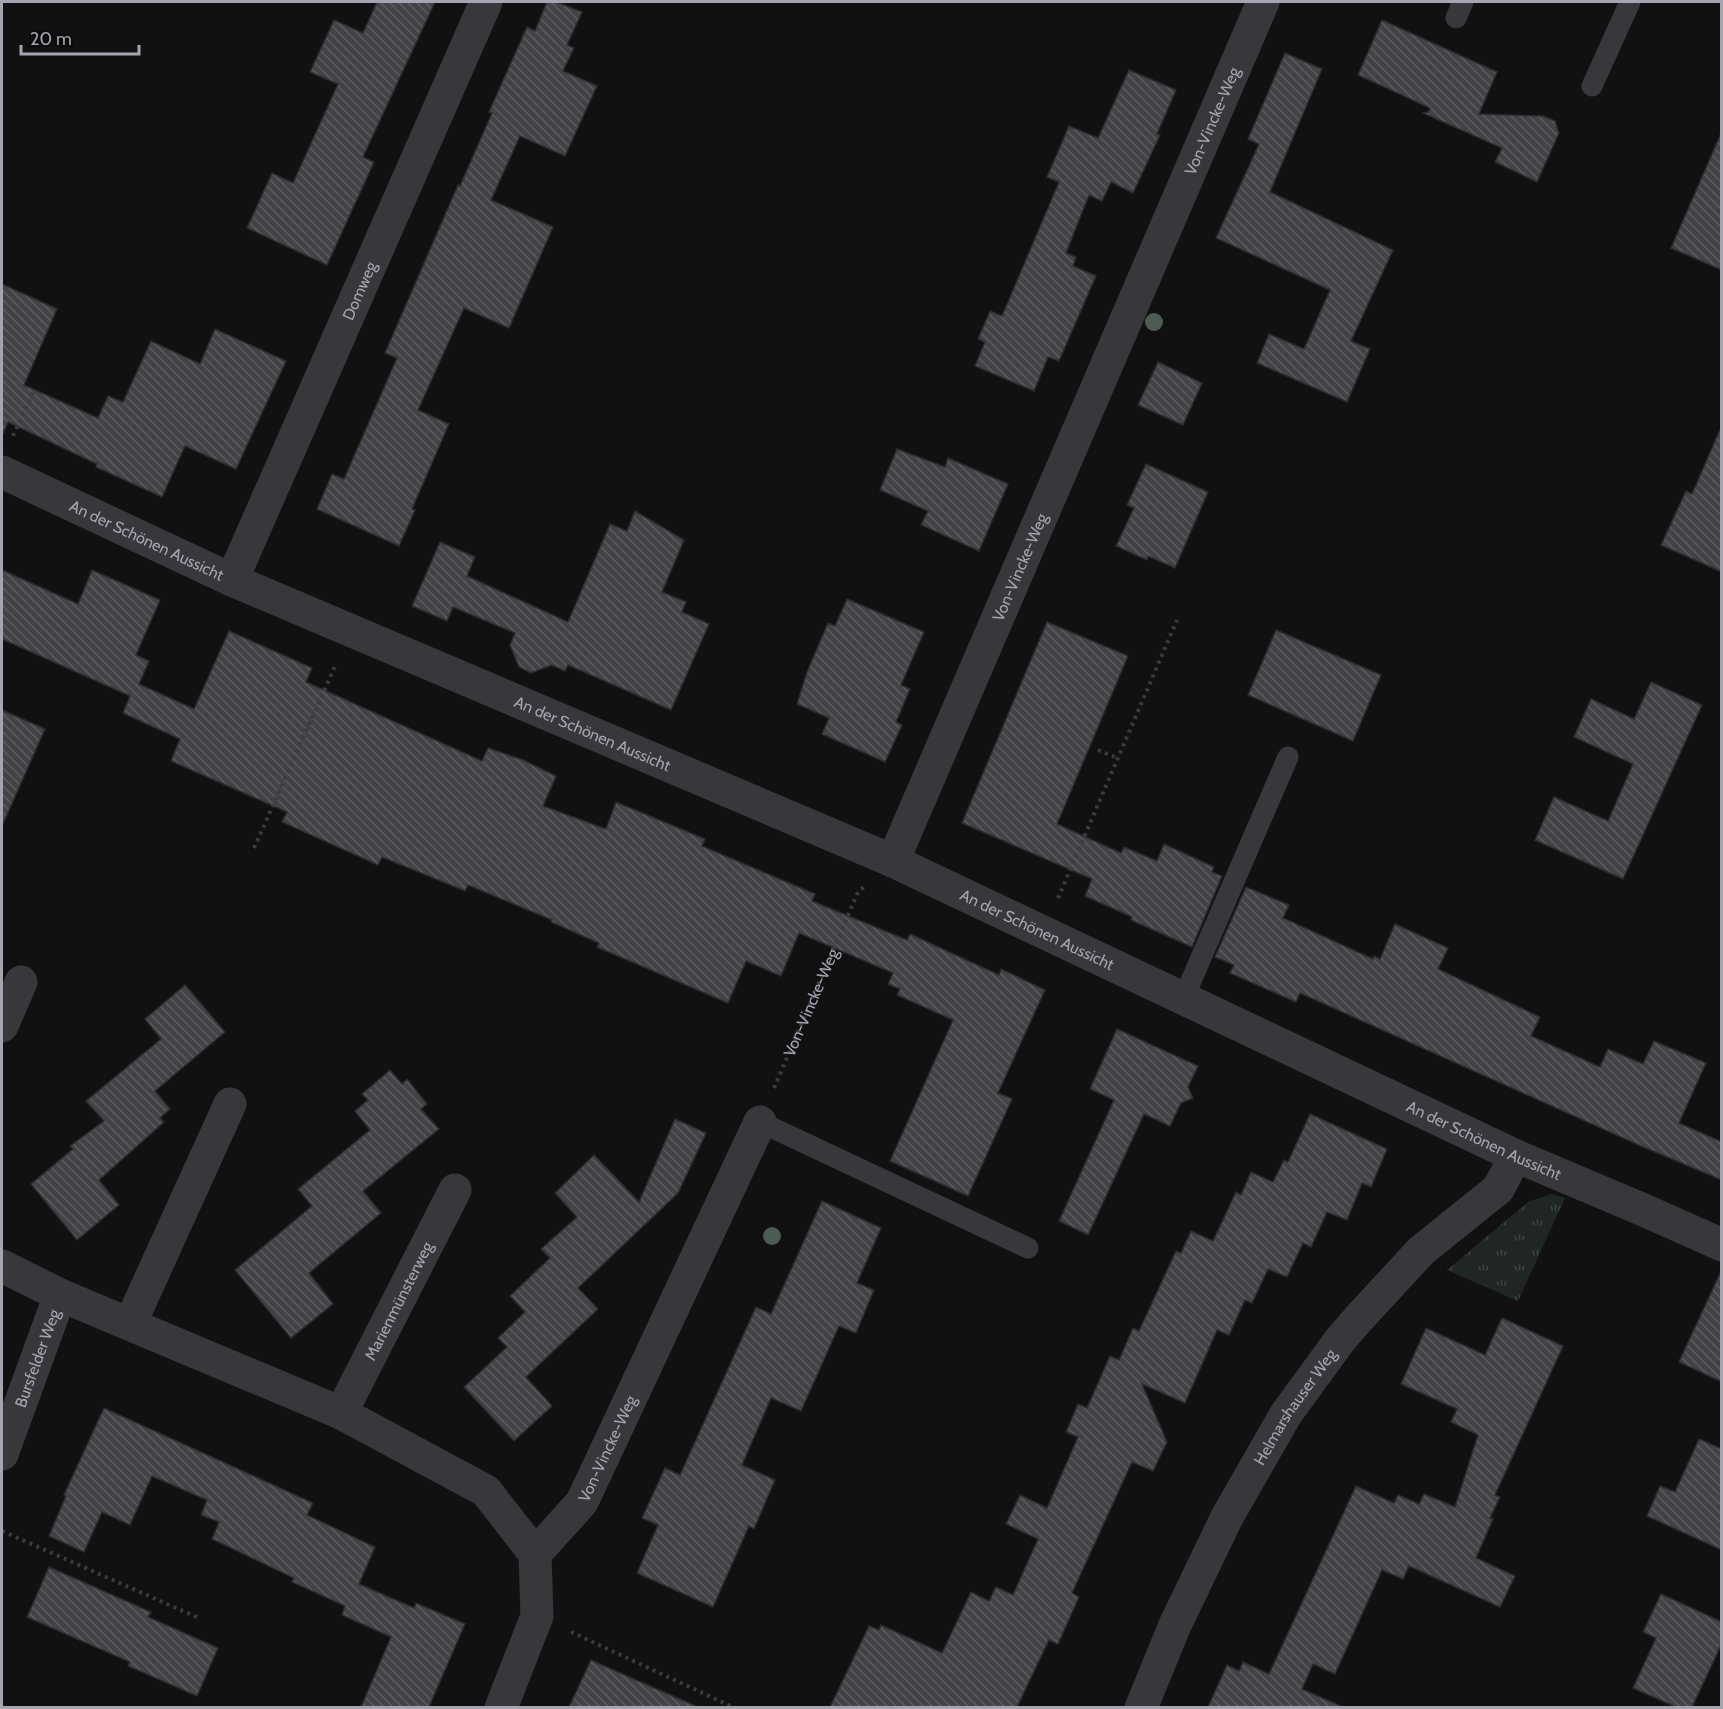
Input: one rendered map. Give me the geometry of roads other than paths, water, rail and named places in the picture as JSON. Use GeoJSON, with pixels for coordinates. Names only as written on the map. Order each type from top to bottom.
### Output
{"type":"FeatureCollection","features":[{"type":"Feature","properties":{"kind":"street","name":"Domweg"},"geometry":{"type":"LineString","coordinates":[[232,580],[486,2]]}},
{"type":"Feature","properties":{"kind":"street","name":"Von-Vincke-Weg"},"geometry":{"type":"LineString","coordinates":[[893,861],[1263,2]]}},
{"type":"Feature","properties":{"kind":"street","name":"An der Schönen Aussicht"},"geometry":{"type":"LineString","coordinates":[[6,457],[232,580],[893,861],[1516,1156],[1646,1210],[1722,1245]]}},
{"type":"Feature","properties":{"kind":"street"},"geometry":{"type":"LineString","coordinates":[[2,1026],[21,982]]}},
{"type":"Feature","properties":{"kind":"street"},"geometry":{"type":"LineString","coordinates":[[130,1324],[230,1104]]}},
{"type":"Feature","properties":{"kind":"street","name":"Von-Vincke-Weg"},"geometry":{"type":"LineString","coordinates":[[535,1554],[582,1502],[760,1122]]}},
{"type":"Feature","properties":{"kind":"street","name":"Helmarshauser Weg"},"geometry":{"type":"LineString","coordinates":[[1141,1707],[1175,1625],[1227,1517],[1286,1414],[1340,1340],[1360,1317],[1421,1251],[1498,1189],[1516,1156]]}},
{"type":"Feature","properties":{"kind":"street","name":"Marienmünsterweg"},"geometry":{"type":"LineString","coordinates":[[341,1413],[455,1190]]}},
{"type":"Feature","properties":{"kind":"street"},"geometry":{"type":"LineString","coordinates":[[2,1266],[60,1295],[341,1413],[486,1491],[535,1554],[537,1616],[501,1707]]}},
{"type":"Feature","properties":{"kind":"street","name":"Bursfelder Weg"},"geometry":{"type":"LineString","coordinates":[[2,1454],[60,1295]]}},
{"type":"Feature","properties":{"kind":"lane"},"geometry":{"type":"LineString","coordinates":[[1592,86],[1630,2]]}},
{"type":"Feature","properties":{"kind":"lane"},"geometry":{"type":"LineString","coordinates":[[1184,998],[1288,757]]}},
{"type":"Feature","properties":{"kind":"lane"},"geometry":{"type":"LineString","coordinates":[[760,1122],[1028,1248]]}}]}
